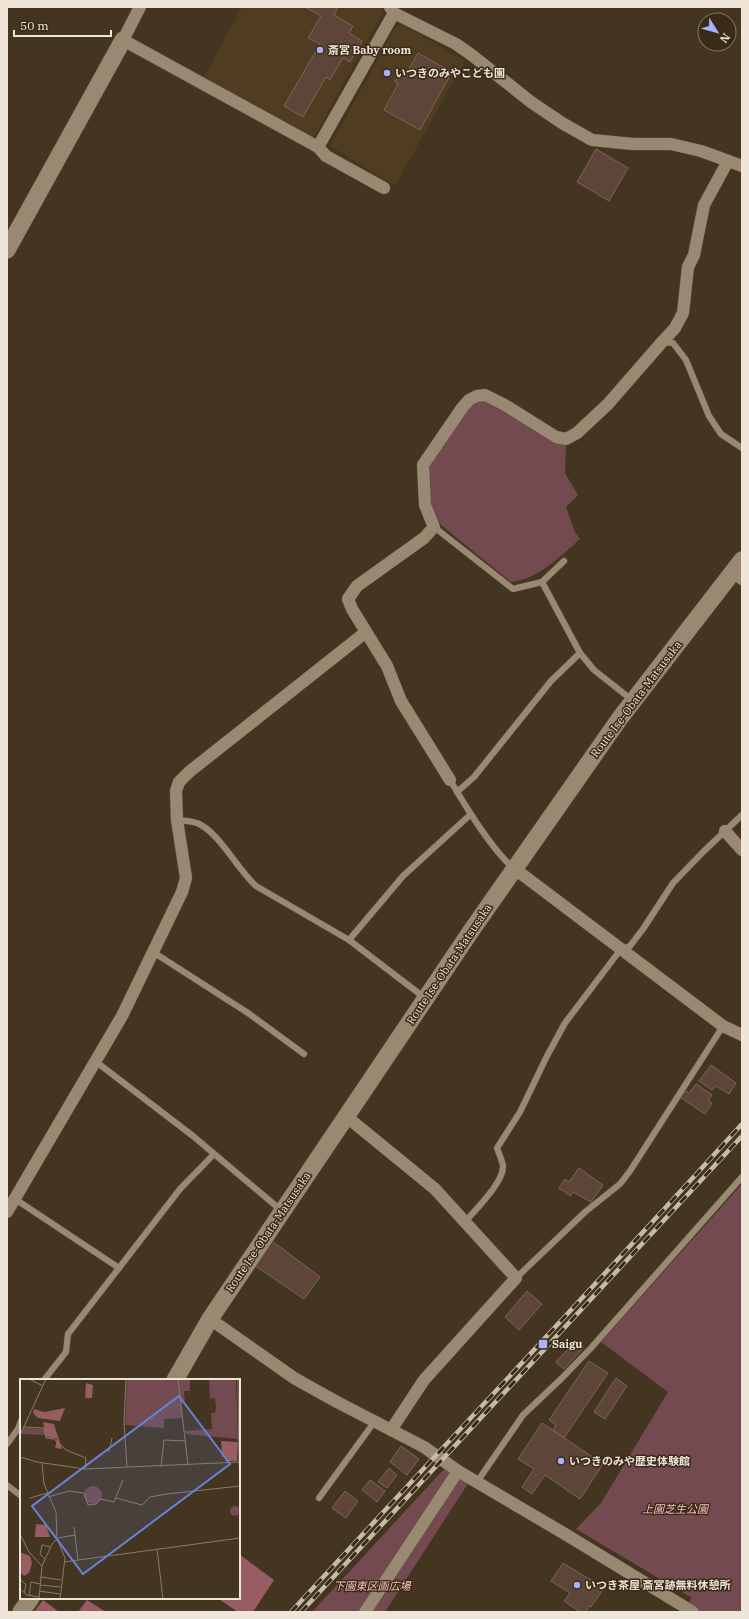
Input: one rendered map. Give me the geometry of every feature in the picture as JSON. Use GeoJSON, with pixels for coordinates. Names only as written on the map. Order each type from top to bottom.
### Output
{"type":"FeatureCollection","features":[{"type":"Feature","properties":{"kind":"main road"},"geometry":{"type":"LineString","coordinates":[[7,250],[123,40]]}},
{"type":"Feature","properties":{"kind":"main road","name":"Route Ise-Obata-Matsusaka"},"geometry":{"type":"LineString","coordinates":[[176,1379],[210,1319],[347,1117],[425,998],[633,701],[739,570]]}},
{"type":"Feature","properties":{"kind":"main road"},"geometry":{"type":"LineString","coordinates":[[21,1612],[30,1599]]}},
{"type":"Feature","properties":{"kind":"street"},"geometry":{"type":"LineString","coordinates":[[140,7],[123,40],[318,147],[326,156],[384,188]]}},
{"type":"Feature","properties":{"kind":"street"},"geometry":{"type":"LineString","coordinates":[[318,147],[392,10],[456,44],[537,106],[562,123],[592,140],[633,144],[671,144],[701,151],[742,166]]}},
{"type":"Feature","properties":{"kind":"street"},"geometry":{"type":"LineString","coordinates":[[450,780],[401,701],[387,666],[352,609],[348,599],[357,586],[424,538],[434,527],[425,505],[423,465],[469,400],[477,396],[485,395],[505,405],[556,437],[566,439],[577,433],[608,404],[675,328],[683,313],[688,267],[694,255],[704,205],[728,161]]}},
{"type":"Feature","properties":{"kind":"street"},"geometry":{"type":"LineString","coordinates":[[7,1212],[122,1016],[182,892],[186,878],[177,820],[176,792],[179,782],[189,772],[366,632]]}},
{"type":"Feature","properties":{"kind":"street"},"geometry":{"type":"LineString","coordinates":[[725,831],[742,850]]}},
{"type":"Feature","properties":{"kind":"street"},"geometry":{"type":"LineString","coordinates":[[515,869],[723,1026],[742,1035]]}},
{"type":"Feature","properties":{"kind":"street"},"geometry":{"type":"LineString","coordinates":[[347,1117],[435,1189],[516,1278],[424,1380],[391,1430]]}},
{"type":"Feature","properties":{"kind":"street"},"geometry":{"type":"LineString","coordinates":[[210,1319],[294,1378],[424,1447],[458,1471],[693,1612]]}},
{"type":"Feature","properties":{"kind":"street"},"geometry":{"type":"LineString","coordinates":[[365,1612],[458,1471]]}},
{"type":"Feature","properties":{"kind":"lane"},"geometry":{"type":"LineString","coordinates":[[662,342],[673,343],[686,360],[709,416],[721,434],[742,448]]}},
{"type":"Feature","properties":{"kind":"lane"},"geometry":{"type":"LineString","coordinates":[[434,527],[513,589],[542,582],[564,561]]}},
{"type":"Feature","properties":{"kind":"lane"},"geometry":{"type":"LineString","coordinates":[[542,582],[580,653],[594,670],[633,701]]}},
{"type":"Feature","properties":{"kind":"lane"},"geometry":{"type":"LineString","coordinates":[[457,792],[474,777],[551,681],[580,653]]}},
{"type":"Feature","properties":{"kind":"lane"},"geometry":{"type":"LineString","coordinates":[[450,780],[471,814],[504,859],[515,869]]}},
{"type":"Feature","properties":{"kind":"lane"},"geometry":{"type":"LineString","coordinates":[[349,940],[403,876],[471,814]]}},
{"type":"Feature","properties":{"kind":"lane"},"geometry":{"type":"LineString","coordinates":[[465,1222],[489,1195],[501,1175],[503,1166],[497,1148],[520,1112],[565,1023],[621,949],[630,946],[673,883],[704,850],[742,815]]}},
{"type":"Feature","properties":{"kind":"lane"},"geometry":{"type":"LineString","coordinates":[[177,820],[201,824],[218,840],[247,878],[256,886],[349,940],[425,998]]}},
{"type":"Feature","properties":{"kind":"lane"},"geometry":{"type":"LineString","coordinates":[[153,952],[248,1013],[304,1054]]}},
{"type":"Feature","properties":{"kind":"lane"},"geometry":{"type":"LineString","coordinates":[[516,1278],[585,1212],[620,1184],[630,1171],[723,1026]]}},
{"type":"Feature","properties":{"kind":"lane"},"geometry":{"type":"LineString","coordinates":[[95,1061],[193,1136],[282,1211]]}},
{"type":"Feature","properties":{"kind":"lane"},"geometry":{"type":"LineString","coordinates":[[45,1379],[66,1352],[68,1334],[180,1189],[214,1154]]}},
{"type":"Feature","properties":{"kind":"lane"},"geometry":{"type":"LineString","coordinates":[[477,1482],[523,1415],[562,1378],[590,1348],[742,1176]]}},
{"type":"Feature","properties":{"kind":"lane"},"geometry":{"type":"LineString","coordinates":[[15,1199],[119,1268]]}},
{"type":"Feature","properties":{"kind":"lane"},"geometry":{"type":"LineString","coordinates":[[319,1498],[375,1421]]}},
{"type":"Feature","properties":{"kind":"lane"},"geometry":{"type":"LineString","coordinates":[[7,1444],[20,1424]]}},
{"type":"Feature","properties":{"kind":"lane"},"geometry":{"type":"LineString","coordinates":[[7,1485],[20,1495]]}},
{"type":"Feature","properties":{"kind":"shaded area"},"geometry":{"type":"Polygon","coordinates":[[[242,7],[377,7],[384,10],[313,139],[203,78],[242,7]]]}},
{"type":"Feature","properties":{"kind":"shaded area"},"geometry":{"type":"Polygon","coordinates":[[[403,25],[465,61],[395,186],[330,146],[395,28],[403,25]]]}},
{"type":"Feature","properties":{"kind":"shaded area"},"geometry":{"type":"Polygon","coordinates":[[[240,1555],[274,1580],[253,1612],[238,1612],[218,1599],[240,1599],[240,1555]]]}},
{"type":"Feature","properties":{"kind":"shaded area"},"geometry":{"type":"Polygon","coordinates":[[[43,1600],[59,1612],[34,1612],[43,1600]]]}},
{"type":"Feature","properties":{"kind":"shaded area"},"geometry":{"type":"Polygon","coordinates":[[[87,1600],[106,1612],[78,1612],[87,1600]]]}},
{"type":"Feature","properties":{"kind":"green space"},"geometry":{"type":"Polygon","coordinates":[[[482,399],[566,444],[565,473],[578,495],[566,507],[575,532],[580,539],[540,572],[531,577],[511,582],[441,525],[429,502],[428,464],[465,409],[482,399]]]}},
{"type":"Feature","properties":{"kind":"green space","name":"上園芝生公園"},"geometry":{"type":"Polygon","coordinates":[[[742,1184],[742,1612],[681,1612],[692,1598],[576,1529],[601,1503],[668,1392],[601,1342],[742,1184]]]}},
{"type":"Feature","properties":{"kind":"green space","name":"下園東区画広場"},"geometry":{"type":"Polygon","coordinates":[[[445,1468],[469,1482],[385,1612],[312,1612],[445,1468]]]}},
{"type":"Feature","properties":{"kind":"building"},"geometry":{"type":"Polygon","coordinates":[[[305,7],[338,7],[334,15],[353,26],[349,33],[362,41],[350,62],[343,58],[330,80],[326,77],[303,117],[284,106],[320,44],[308,38],[321,16],[305,7]]]}},
{"type":"Feature","properties":{"kind":"building","name":"いつきのみやこども園"},"geometry":{"type":"Polygon","coordinates":[[[418,53],[452,72],[420,130],[384,110],[398,84],[395,82],[401,71],[406,74],[418,53]]]}},
{"type":"Feature","properties":{"kind":"building"},"geometry":{"type":"Polygon","coordinates":[[[596,149],[628,168],[609,201],[577,182],[596,149]]]}},
{"type":"Feature","properties":{"kind":"building"},"geometry":{"type":"Polygon","coordinates":[[[711,1065],[736,1083],[729,1094],[716,1086],[712,1090],[699,1081],[711,1065]]]}},
{"type":"Feature","properties":{"kind":"building"},"geometry":{"type":"Polygon","coordinates":[[[696,1084],[712,1095],[708,1101],[712,1103],[705,1114],[680,1097],[684,1090],[689,1093],[696,1084]]]}},
{"type":"Feature","properties":{"kind":"building"},"geometry":{"type":"Polygon","coordinates":[[[579,1168],[603,1185],[591,1202],[573,1192],[570,1196],[559,1188],[565,1179],[569,1182],[579,1168]]]}},
{"type":"Feature","properties":{"kind":"building"},"geometry":{"type":"Polygon","coordinates":[[[271,1240],[320,1277],[304,1299],[254,1265],[271,1240]]]}},
{"type":"Feature","properties":{"kind":"building"},"geometry":{"type":"Polygon","coordinates":[[[527,1291],[542,1304],[519,1330],[505,1317],[527,1291]]]}},
{"type":"Feature","properties":{"kind":"building"},"geometry":{"type":"Polygon","coordinates":[[[576,1340],[584,1347],[564,1369],[556,1362],[576,1340]]]}},
{"type":"Feature","properties":{"kind":"building"},"geometry":{"type":"Polygon","coordinates":[[[589,1361],[608,1373],[564,1438],[553,1430],[556,1425],[549,1420],[589,1361]]]}},
{"type":"Feature","properties":{"kind":"building"},"geometry":{"type":"Polygon","coordinates":[[[616,1378],[627,1386],[605,1419],[594,1412],[616,1378]]]}},
{"type":"Feature","properties":{"kind":"building","name":"いつきのみや歴史体験館"},"geometry":{"type":"Polygon","coordinates":[[[542,1423],[603,1464],[580,1499],[545,1475],[532,1494],[522,1487],[534,1469],[518,1459],[542,1423]]]}},
{"type":"Feature","properties":{"kind":"building"},"geometry":{"type":"Polygon","coordinates":[[[401,1446],[419,1459],[407,1475],[390,1462],[401,1446]]]}},
{"type":"Feature","properties":{"kind":"building"},"geometry":{"type":"Polygon","coordinates":[[[389,1468],[397,1475],[387,1488],[378,1482],[389,1468]]]}},
{"type":"Feature","properties":{"kind":"building"},"geometry":{"type":"Polygon","coordinates":[[[370,1480],[385,1491],[377,1502],[362,1490],[370,1480]]]}},
{"type":"Feature","properties":{"kind":"building"},"geometry":{"type":"Polygon","coordinates":[[[345,1491],[358,1501],[346,1518],[332,1508],[345,1491]]]}},
{"type":"Feature","properties":{"kind":"building","name":"いつき茶屋 斎宮跡無料休憩所"},"geometry":{"type":"Polygon","coordinates":[[[563,1563],[604,1588],[591,1607],[590,1606],[585,1612],[580,1612],[564,1601],[570,1593],[551,1581],[563,1563]]]}},
{"type":"Feature","properties":{"kind":"railway"},"geometry":{"type":"LineString","coordinates":[[291,1612],[630,1247],[742,1124]]}},
{"type":"Feature","properties":{"kind":"railway"},"geometry":{"type":"LineString","coordinates":[[301,1612],[742,1136]]}},
{"type":"Feature","properties":{"kind":"place","name":"斎宮 Baby room"},"geometry":{"type":"Point","coordinates":[320,50]}},
{"type":"Feature","properties":{"kind":"place","name":"いつきのみやこども園"},"geometry":{"type":"Point","coordinates":[387,73]}},
{"type":"Feature","properties":{"kind":"place","name":"Saigu"},"geometry":{"type":"Point","coordinates":[543,1344]}},
{"type":"Feature","properties":{"kind":"place","name":"いつきのみや歴史体験館"},"geometry":{"type":"Point","coordinates":[561,1461]}},
{"type":"Feature","properties":{"kind":"place","name":"いつき茶屋 斎宮跡無料休憩所"},"geometry":{"type":"Point","coordinates":[577,1585]}}]}
